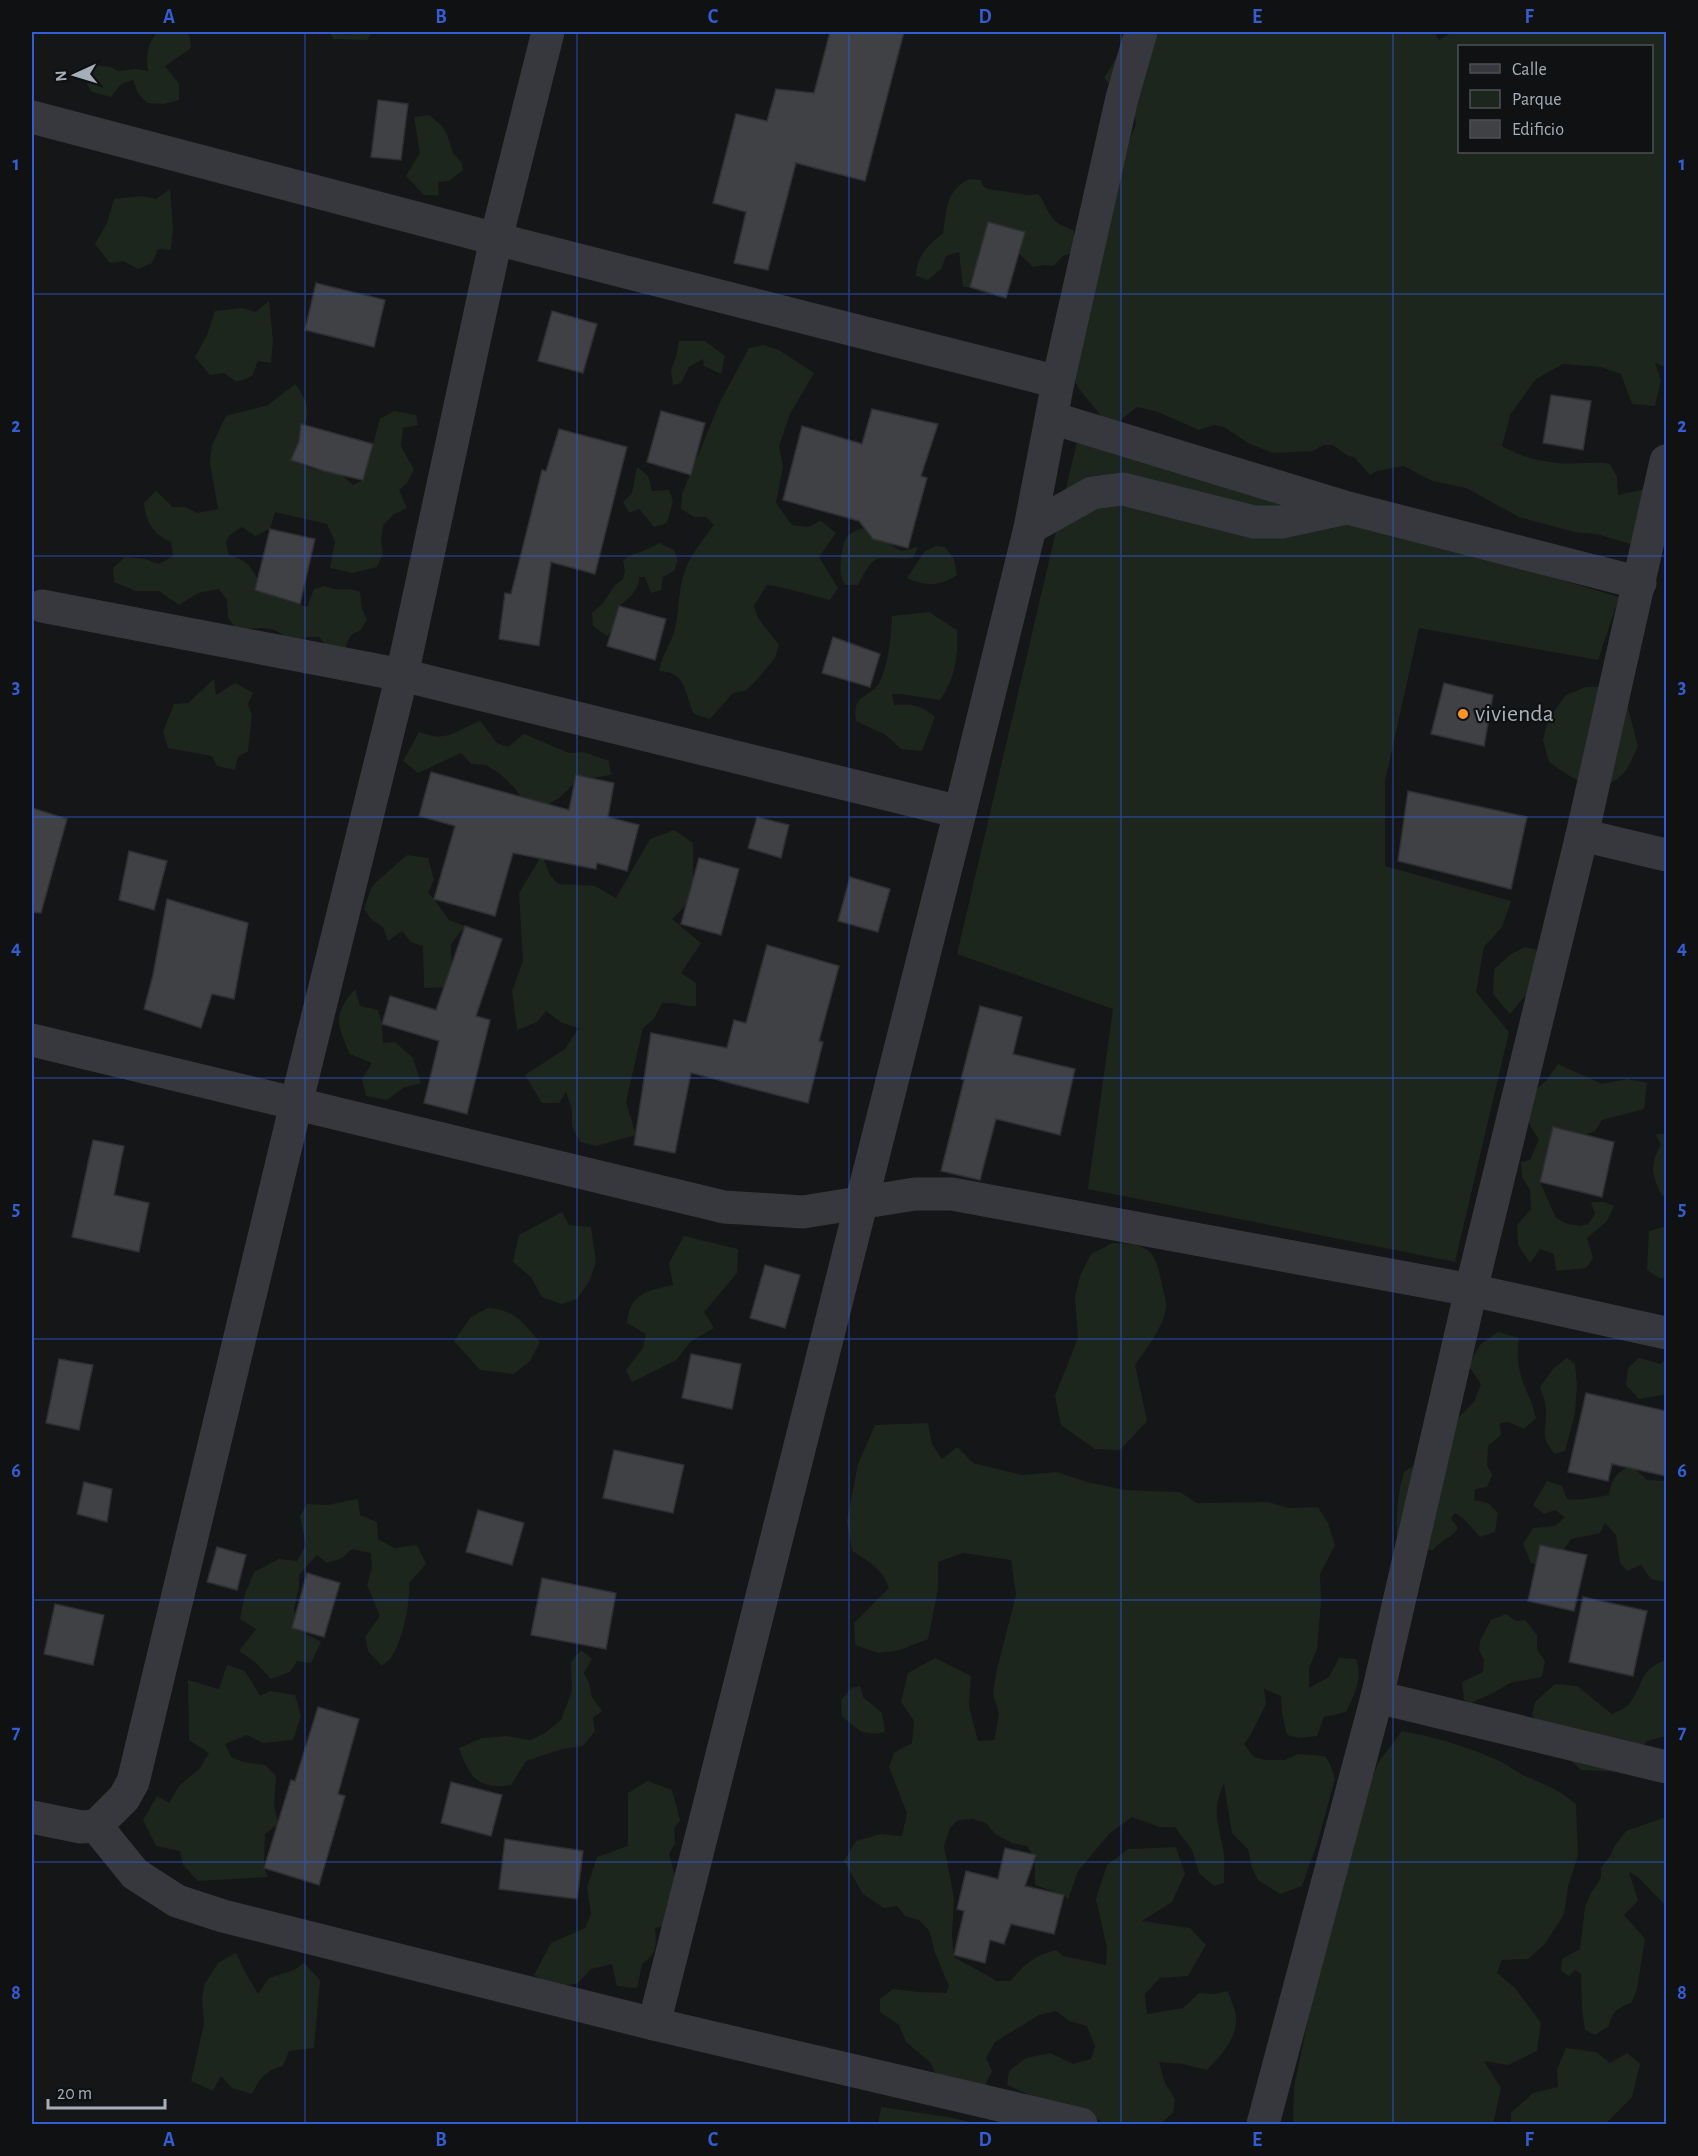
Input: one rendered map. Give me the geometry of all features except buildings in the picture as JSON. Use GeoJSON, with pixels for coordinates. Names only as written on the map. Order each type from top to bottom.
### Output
{"type":"FeatureCollection","features":[{"type":"Feature","properties":{"kind":"street"},"geometry":{"type":"LineString","coordinates":[[32,1817],[81,1827],[96,1826],[124,1798],[133,1782],[402,675],[496,239],[548,32]]}},
{"type":"Feature","properties":{"kind":"street"},"geometry":{"type":"LineString","coordinates":[[654,2024],[1030,528],[1058,382],[1122,98],[1141,32]]}},
{"type":"Feature","properties":{"kind":"street"},"geometry":{"type":"LineString","coordinates":[[32,117],[496,239],[1058,382]]}},
{"type":"Feature","properties":{"kind":"street"},"geometry":{"type":"LineString","coordinates":[[1052,418],[1348,508],[1640,583]]}},
{"type":"Feature","properties":{"kind":"street"},"geometry":{"type":"LineString","coordinates":[[1263,2124],[1377,1696],[1471,1290],[1582,835],[1640,583],[1659,527],[1666,461]]}},
{"type":"Feature","properties":{"kind":"street"},"geometry":{"type":"LineString","coordinates":[[1030,528],[1092,493],[1123,489],[1254,522],[1281,522],[1348,508]]}},
{"type":"Feature","properties":{"kind":"street"},"geometry":{"type":"LineString","coordinates":[[42,606],[402,675],[960,812]]}},
{"type":"Feature","properties":{"kind":"street"},"geometry":{"type":"LineString","coordinates":[[1582,835],[1666,855]]}},
{"type":"Feature","properties":{"kind":"street"},"geometry":{"type":"LineString","coordinates":[[32,1040],[724,1207],[803,1212],[915,1194],[952,1194],[1471,1290],[1666,1333]]}},
{"type":"Feature","properties":{"kind":"street"},"geometry":{"type":"LineString","coordinates":[[1377,1696],[1666,1767]]}},
{"type":"Feature","properties":{"kind":"street"},"geometry":{"type":"LineString","coordinates":[[96,1826],[135,1874],[177,1901],[235,1919],[654,2024],[1081,2124]]}},
{"type":"Feature","properties":{"kind":"green space"},"geometry":{"type":"Polygon","coordinates":[[[157,32],[186,32],[190,37],[191,48],[165,66],[179,84],[179,100],[164,104],[147,103],[138,93],[133,80],[121,84],[111,97],[92,92],[87,85],[95,65],[111,67],[117,71],[136,69],[148,71],[148,50],[157,32]]]}},
{"type":"Feature","properties":{"kind":"green space"},"geometry":{"type":"Polygon","coordinates":[[[330,32],[372,32],[367,40],[333,39],[330,32]]]}},
{"type":"Feature","properties":{"kind":"green space"},"geometry":{"type":"Polygon","coordinates":[[[1155,32],[1434,32],[1439,40],[1453,32],[1666,32],[1666,368],[1655,362],[1661,381],[1655,406],[1632,404],[1621,374],[1601,367],[1563,364],[1536,379],[1510,415],[1502,446],[1542,461],[1610,464],[1617,477],[1618,495],[1646,489],[1665,539],[1630,544],[1597,534],[1574,532],[1519,517],[1466,488],[1432,481],[1404,466],[1377,471],[1370,475],[1354,457],[1348,456],[1333,445],[1323,445],[1313,451],[1273,453],[1248,443],[1224,427],[1214,425],[1199,430],[1158,412],[1137,407],[1111,428],[1079,389],[1067,366],[1121,161],[1136,124],[1133,103],[1122,98],[1104,78],[1120,52],[1155,32]]]}},
{"type":"Feature","properties":{"kind":"green space"},"geometry":{"type":"Polygon","coordinates":[[[429,115],[441,125],[447,134],[453,153],[462,163],[463,170],[449,181],[438,182],[439,195],[424,195],[406,176],[420,153],[414,117],[429,115]]]}},
{"type":"Feature","properties":{"kind":"green space"},"geometry":{"type":"Polygon","coordinates":[[[969,179],[981,180],[983,186],[988,189],[1027,195],[1038,194],[1053,219],[1073,230],[1079,250],[1063,256],[1053,266],[1033,267],[988,224],[970,287],[963,287],[959,252],[946,256],[941,269],[928,280],[916,276],[918,262],[924,252],[943,233],[951,195],[969,179]]]}},
{"type":"Feature","properties":{"kind":"green space"},"geometry":{"type":"Polygon","coordinates":[[[170,189],[173,229],[171,250],[158,249],[152,263],[138,269],[123,261],[110,263],[95,244],[107,223],[114,199],[142,196],[156,199],[170,189]]]}},
{"type":"Feature","properties":{"kind":"green space"},"geometry":{"type":"Polygon","coordinates":[[[269,301],[273,341],[271,363],[258,361],[252,376],[237,382],[224,373],[210,375],[195,357],[207,335],[215,311],[242,308],[256,312],[269,301]]]}},
{"type":"Feature","properties":{"kind":"green space"},"geometry":{"type":"Polygon","coordinates":[[[679,341],[705,341],[725,356],[721,374],[704,366],[703,359],[689,367],[681,383],[673,385],[671,370],[679,341]]]}},
{"type":"Feature","properties":{"kind":"green space"},"geometry":{"type":"Polygon","coordinates":[[[763,345],[779,350],[814,373],[790,414],[779,446],[783,467],[776,503],[792,525],[808,527],[821,521],[836,533],[819,557],[838,588],[830,600],[767,585],[754,606],[758,618],[779,645],[775,658],[755,682],[745,691],[733,693],[710,719],[694,714],[686,691],[675,675],[659,671],[675,628],[685,570],[714,525],[706,517],[694,517],[681,509],[682,494],[720,402],[749,348],[763,345]]]}},
{"type":"Feature","properties":{"kind":"green space"},"geometry":{"type":"Polygon","coordinates":[[[295,384],[302,394],[307,412],[304,430],[292,460],[312,469],[342,475],[353,485],[363,480],[380,419],[394,411],[416,415],[418,425],[403,428],[401,446],[414,470],[407,483],[399,490],[407,508],[394,514],[383,525],[381,542],[383,553],[377,567],[353,573],[330,568],[335,542],[327,524],[275,512],[270,529],[255,536],[242,527],[230,535],[226,542],[229,555],[247,564],[268,591],[284,600],[307,607],[314,589],[325,586],[360,592],[362,609],[367,619],[361,630],[350,636],[346,647],[327,646],[319,637],[308,637],[292,643],[286,637],[268,628],[238,631],[228,618],[227,600],[219,589],[198,593],[179,605],[159,591],[136,591],[114,582],[113,568],[125,557],[145,559],[159,564],[173,556],[171,542],[155,532],[148,522],[144,503],[156,491],[173,507],[185,507],[197,513],[218,509],[210,463],[212,445],[226,416],[268,405],[295,384]]]}},
{"type":"Feature","properties":{"kind":"green space"},"geometry":{"type":"Polygon","coordinates":[[[1078,437],[1619,597],[1598,660],[1419,628],[1385,781],[1385,866],[1511,901],[1502,927],[1484,947],[1476,992],[1509,1032],[1455,1262],[1088,1189],[1113,1009],[957,954],[1078,437]]]}},
{"type":"Feature","properties":{"kind":"green space"},"geometry":{"type":"Polygon","coordinates":[[[637,467],[648,476],[652,491],[669,490],[673,501],[667,523],[654,527],[639,509],[629,513],[623,502],[632,493],[637,467]]]}},
{"type":"Feature","properties":{"kind":"green space"},"geometry":{"type":"Polygon","coordinates":[[[864,528],[873,539],[887,542],[902,551],[918,547],[913,558],[884,558],[874,561],[858,585],[845,585],[841,571],[844,544],[848,536],[864,528]]]}},
{"type":"Feature","properties":{"kind":"green space"},"geometry":{"type":"Polygon","coordinates":[[[659,543],[674,550],[678,560],[674,571],[663,577],[661,590],[651,593],[645,577],[639,577],[638,586],[619,606],[613,629],[607,636],[593,626],[592,613],[603,603],[615,585],[623,579],[625,571],[623,561],[659,543]]]}},
{"type":"Feature","properties":{"kind":"green space"},"geometry":{"type":"Polygon","coordinates":[[[936,546],[945,547],[954,559],[957,575],[933,584],[920,583],[907,578],[925,551],[936,546]]]}},
{"type":"Feature","properties":{"kind":"green space"},"geometry":{"type":"Polygon","coordinates":[[[929,612],[957,630],[955,666],[950,683],[940,700],[892,694],[894,705],[916,706],[935,717],[922,751],[901,749],[886,735],[856,721],[855,711],[860,700],[878,685],[882,677],[889,647],[892,616],[929,612]]]}},
{"type":"Feature","properties":{"kind":"green space"},"geometry":{"type":"Polygon","coordinates":[[[214,679],[216,695],[235,683],[253,693],[248,704],[252,715],[248,751],[238,757],[235,770],[217,766],[212,756],[168,748],[163,732],[174,704],[188,703],[214,679]]]}},
{"type":"Feature","properties":{"kind":"green space"},"geometry":{"type":"Polygon","coordinates":[[[1622,686],[1638,746],[1622,775],[1613,782],[1594,785],[1575,779],[1549,762],[1543,740],[1548,720],[1566,695],[1586,687],[1622,686]]]}},
{"type":"Feature","properties":{"kind":"green space"},"geometry":{"type":"Polygon","coordinates":[[[480,721],[497,743],[508,747],[524,734],[569,753],[584,752],[609,761],[611,775],[578,780],[559,798],[540,809],[527,805],[514,787],[500,774],[486,765],[471,764],[461,753],[418,773],[403,761],[419,732],[444,736],[480,721]]]}},
{"type":"Feature","properties":{"kind":"green space"},"geometry":{"type":"Polygon","coordinates":[[[674,830],[693,843],[693,878],[687,904],[672,919],[701,943],[681,973],[696,983],[696,1006],[662,1003],[654,1019],[643,1028],[626,1102],[636,1135],[596,1146],[580,1142],[572,1126],[572,1109],[566,1092],[559,1103],[542,1103],[525,1075],[565,1049],[579,1028],[562,1023],[546,1011],[537,1022],[517,1030],[512,991],[523,961],[519,893],[542,855],[550,875],[558,884],[595,886],[616,898],[650,839],[674,830]]]}},
{"type":"Feature","properties":{"kind":"green space"},"geometry":{"type":"Polygon","coordinates":[[[407,855],[428,858],[434,879],[428,893],[449,920],[465,926],[451,944],[452,987],[424,988],[423,946],[411,942],[402,931],[388,941],[383,927],[371,919],[364,909],[372,886],[407,855]]]}},
{"type":"Feature","properties":{"kind":"green space"},"geometry":{"type":"Polygon","coordinates":[[[1525,947],[1544,952],[1546,1007],[1525,996],[1510,1014],[1493,994],[1494,969],[1511,954],[1525,947]]]}},
{"type":"Feature","properties":{"kind":"green space"},"geometry":{"type":"Polygon","coordinates":[[[355,989],[360,1006],[378,1010],[382,1024],[383,1043],[395,1042],[413,1058],[421,1083],[403,1088],[387,1100],[366,1096],[362,1079],[372,1063],[350,1054],[342,1035],[340,1014],[355,989]]]}},
{"type":"Feature","properties":{"kind":"green space"},"geometry":{"type":"Polygon","coordinates":[[[1558,1064],[1602,1084],[1627,1079],[1647,1083],[1644,1109],[1602,1120],[1595,1131],[1585,1135],[1553,1127],[1540,1182],[1556,1218],[1568,1224],[1580,1226],[1588,1224],[1595,1214],[1591,1202],[1604,1202],[1614,1206],[1607,1221],[1587,1238],[1593,1258],[1586,1268],[1556,1271],[1554,1254],[1540,1249],[1530,1263],[1518,1245],[1517,1225],[1531,1209],[1530,1190],[1522,1177],[1521,1162],[1530,1160],[1539,1139],[1528,1118],[1528,1095],[1546,1081],[1558,1064]]]}},
{"type":"Feature","properties":{"kind":"green space"},"geometry":{"type":"Polygon","coordinates":[[[1656,1134],[1666,1134],[1666,1195],[1662,1196],[1653,1170],[1661,1145],[1656,1134]]]}},
{"type":"Feature","properties":{"kind":"green space"},"geometry":{"type":"Polygon","coordinates":[[[562,1212],[569,1225],[591,1227],[596,1262],[589,1282],[577,1299],[562,1304],[542,1297],[531,1277],[513,1262],[519,1235],[562,1212]]]}},
{"type":"Feature","properties":{"kind":"green space"},"geometry":{"type":"Polygon","coordinates":[[[1666,1226],[1666,1278],[1659,1278],[1647,1270],[1649,1231],[1666,1226]]]}},
{"type":"Feature","properties":{"kind":"green space"},"geometry":{"type":"Polygon","coordinates":[[[684,1236],[738,1249],[737,1273],[704,1312],[714,1328],[691,1341],[676,1360],[632,1382],[626,1370],[643,1348],[646,1334],[627,1323],[629,1313],[636,1299],[648,1291],[673,1285],[669,1263],[684,1236]]]}},
{"type":"Feature","properties":{"kind":"green space"},"geometry":{"type":"Polygon","coordinates":[[[1113,1243],[1135,1245],[1149,1251],[1157,1264],[1166,1305],[1158,1331],[1135,1365],[1147,1421],[1120,1450],[1095,1449],[1061,1425],[1055,1396],[1078,1338],[1075,1297],[1080,1276],[1091,1254],[1113,1243]]]}},
{"type":"Feature","properties":{"kind":"green space"},"geometry":{"type":"Polygon","coordinates":[[[488,1308],[506,1311],[523,1323],[540,1342],[530,1361],[514,1374],[480,1370],[454,1341],[471,1317],[488,1308]]]}},
{"type":"Feature","properties":{"kind":"green space"},"geometry":{"type":"Polygon","coordinates":[[[1498,1332],[1519,1338],[1519,1367],[1536,1418],[1524,1429],[1508,1422],[1500,1423],[1501,1435],[1488,1446],[1487,1465],[1492,1475],[1487,1487],[1475,1489],[1474,1500],[1488,1503],[1498,1513],[1495,1532],[1480,1537],[1465,1520],[1455,1513],[1451,1518],[1458,1528],[1433,1550],[1419,1549],[1397,1541],[1398,1506],[1404,1472],[1418,1463],[1451,1431],[1460,1416],[1474,1402],[1481,1384],[1468,1365],[1481,1344],[1498,1332]]]}},
{"type":"Feature","properties":{"kind":"green space"},"geometry":{"type":"Polygon","coordinates":[[[1567,1358],[1575,1364],[1577,1386],[1575,1413],[1565,1451],[1555,1454],[1545,1438],[1546,1407],[1540,1387],[1553,1369],[1567,1358]]]}},
{"type":"Feature","properties":{"kind":"green space"},"geometry":{"type":"Polygon","coordinates":[[[1639,1358],[1661,1364],[1666,1359],[1666,1394],[1639,1399],[1626,1385],[1628,1368],[1639,1358]]]}},
{"type":"Feature","properties":{"kind":"green space"},"geometry":{"type":"Polygon","coordinates":[[[928,1423],[932,1444],[942,1459],[957,1447],[973,1463],[1022,1475],[1057,1472],[1087,1482],[1125,1490],[1180,1492],[1197,1503],[1268,1502],[1288,1508],[1318,1507],[1328,1523],[1335,1545],[1320,1574],[1321,1602],[1317,1649],[1309,1668],[1309,1688],[1329,1677],[1339,1658],[1356,1659],[1359,1673],[1355,1692],[1346,1712],[1324,1717],[1317,1736],[1299,1738],[1287,1735],[1281,1696],[1264,1689],[1266,1704],[1244,1744],[1254,1757],[1266,1760],[1285,1760],[1298,1754],[1325,1756],[1330,1764],[1335,1779],[1317,1844],[1302,1886],[1280,1894],[1258,1880],[1252,1868],[1248,1849],[1232,1833],[1224,1784],[1217,1811],[1224,1854],[1224,1883],[1214,1886],[1199,1873],[1192,1850],[1175,1827],[1159,1827],[1132,1817],[1110,1833],[1078,1871],[1068,1900],[1064,1895],[1035,1885],[1035,1858],[1027,1846],[1012,1843],[995,1834],[986,1823],[973,1819],[958,1820],[950,1828],[944,1846],[954,1898],[952,1935],[954,1957],[997,1981],[1010,1981],[1030,1961],[1056,1950],[1063,1956],[1106,1965],[1107,1948],[1096,1899],[1107,1865],[1128,1849],[1176,1847],[1185,1874],[1172,1902],[1142,1921],[1190,1928],[1206,1945],[1188,1976],[1160,1978],[1145,1994],[1147,2014],[1183,2008],[1199,1993],[1215,1994],[1228,1991],[1235,2012],[1236,2026],[1227,2047],[1207,2070],[1183,2064],[1159,2062],[1165,2083],[1175,2099],[1173,2113],[1160,2124],[1105,2124],[1094,2117],[1044,2101],[1007,2085],[1009,2071],[1026,2058],[1050,2053],[1073,2064],[1091,2059],[1095,2046],[1087,2026],[1069,2021],[1056,2011],[1039,2015],[995,2042],[986,2058],[992,2071],[986,2084],[972,2091],[938,2079],[930,2062],[906,2042],[899,2025],[880,2012],[880,1999],[893,1989],[946,1993],[949,1986],[935,1953],[929,1930],[919,1920],[905,1916],[897,1906],[884,1908],[863,1894],[844,1861],[856,1841],[881,1834],[902,1836],[907,1813],[889,1767],[894,1753],[912,1743],[914,1721],[901,1702],[908,1673],[935,1658],[971,1676],[969,1706],[978,1741],[994,1740],[999,1714],[993,1694],[996,1673],[1016,1595],[1011,1560],[963,1553],[938,1562],[938,1589],[928,1639],[900,1650],[878,1653],[855,1645],[854,1623],[889,1588],[883,1576],[874,1566],[852,1551],[847,1521],[858,1464],[875,1425],[928,1423]]]}},
{"type":"Feature","properties":{"kind":"green space"},"geometry":{"type":"Polygon","coordinates":[[[1627,1468],[1635,1469],[1647,1480],[1666,1481],[1666,1582],[1651,1579],[1641,1565],[1627,1571],[1620,1563],[1616,1535],[1605,1523],[1600,1533],[1571,1539],[1556,1561],[1544,1568],[1531,1563],[1523,1544],[1533,1528],[1555,1526],[1565,1517],[1555,1510],[1544,1514],[1533,1505],[1547,1481],[1562,1486],[1567,1499],[1593,1498],[1609,1495],[1614,1479],[1627,1468]]]}},
{"type":"Feature","properties":{"kind":"green space"},"geometry":{"type":"Polygon","coordinates":[[[358,1499],[360,1515],[377,1522],[378,1539],[394,1548],[417,1545],[426,1564],[409,1583],[405,1621],[396,1650],[382,1666],[368,1651],[365,1637],[380,1616],[367,1585],[372,1568],[371,1553],[352,1549],[342,1558],[327,1563],[317,1555],[299,1575],[294,1609],[297,1629],[321,1642],[311,1663],[297,1661],[290,1672],[271,1679],[255,1662],[239,1651],[256,1629],[240,1619],[245,1594],[254,1572],[279,1559],[297,1561],[306,1545],[300,1516],[307,1504],[327,1505],[358,1499]]]}},
{"type":"Feature","properties":{"kind":"green space"},"geometry":{"type":"Polygon","coordinates":[[[1506,1614],[1516,1621],[1525,1620],[1537,1635],[1537,1650],[1545,1661],[1542,1677],[1510,1683],[1471,1703],[1464,1700],[1462,1682],[1483,1672],[1484,1660],[1479,1650],[1480,1641],[1491,1620],[1506,1614]]]}},
{"type":"Feature","properties":{"kind":"green space"},"geometry":{"type":"Polygon","coordinates":[[[581,1650],[592,1659],[584,1673],[592,1697],[602,1711],[593,1718],[595,1731],[583,1746],[562,1749],[526,1761],[511,1785],[490,1785],[476,1779],[459,1748],[482,1738],[507,1736],[530,1740],[545,1733],[561,1720],[572,1691],[571,1662],[581,1650]]]}},
{"type":"Feature","properties":{"kind":"green space"},"geometry":{"type":"Polygon","coordinates":[[[1666,1660],[1666,1736],[1647,1741],[1621,1772],[1581,1770],[1550,1742],[1532,1715],[1535,1702],[1555,1684],[1577,1686],[1612,1714],[1629,1704],[1651,1668],[1666,1660]]]}},
{"type":"Feature","properties":{"kind":"green space"},"geometry":{"type":"Polygon","coordinates":[[[227,1665],[245,1671],[260,1696],[270,1691],[295,1695],[301,1716],[293,1740],[263,1743],[247,1735],[225,1744],[231,1757],[243,1762],[265,1765],[276,1776],[274,1805],[278,1824],[265,1834],[264,1868],[268,1877],[198,1881],[183,1865],[180,1851],[156,1846],[143,1820],[157,1796],[169,1803],[179,1786],[200,1768],[209,1753],[189,1740],[188,1680],[219,1689],[227,1665]]]}},
{"type":"Feature","properties":{"kind":"green space"},"geometry":{"type":"Polygon","coordinates":[[[860,1686],[863,1697],[882,1713],[885,1732],[866,1733],[842,1716],[841,1700],[852,1688],[860,1686]]]}},
{"type":"Feature","properties":{"kind":"green space"},"geometry":{"type":"Polygon","coordinates":[[[1402,1731],[1449,1742],[1495,1759],[1557,1791],[1576,1804],[1578,1855],[1568,1887],[1564,1914],[1545,1944],[1528,1959],[1502,1960],[1497,1973],[1515,1988],[1541,2023],[1537,2051],[1508,2065],[1484,2061],[1501,2088],[1493,2124],[1293,2124],[1294,2087],[1343,1851],[1378,1763],[1402,1731]]]}},
{"type":"Feature","properties":{"kind":"green space"},"geometry":{"type":"Polygon","coordinates":[[[648,1781],[672,1790],[680,1820],[674,1829],[675,1843],[669,1854],[678,1886],[673,1924],[655,1928],[655,1949],[642,1964],[637,1988],[617,1986],[612,1964],[591,1969],[577,1984],[555,1986],[534,1975],[551,1943],[585,1928],[591,1914],[587,1888],[597,1857],[628,1846],[628,1793],[648,1781]]]}},
{"type":"Feature","properties":{"kind":"green space"},"geometry":{"type":"Polygon","coordinates":[[[1666,1817],[1666,1906],[1638,1877],[1629,1872],[1638,1901],[1624,1915],[1645,1939],[1637,1989],[1632,2002],[1616,2011],[1609,2026],[1595,2035],[1585,2030],[1581,1974],[1575,1970],[1569,1976],[1561,1971],[1562,1959],[1580,1949],[1585,1907],[1601,1878],[1601,1868],[1614,1847],[1626,1831],[1666,1817]]]}},
{"type":"Feature","properties":{"kind":"green space"},"geometry":{"type":"Polygon","coordinates":[[[236,1953],[258,1994],[269,1978],[294,1970],[304,1963],[320,1980],[314,2048],[289,2051],[283,2066],[264,2076],[252,2094],[232,2088],[221,2076],[213,2091],[191,2081],[204,2024],[202,1999],[204,1985],[218,1963],[236,1953]]]}},
{"type":"Feature","properties":{"kind":"green space"},"geometry":{"type":"Polygon","coordinates":[[[1566,2048],[1596,2052],[1610,2063],[1627,2053],[1640,2064],[1632,2097],[1605,2124],[1511,2124],[1511,2113],[1533,2093],[1558,2087],[1557,2069],[1566,2048]]]}},
{"type":"Feature","properties":{"kind":"green space"},"geometry":{"type":"Polygon","coordinates":[[[881,2107],[948,2117],[979,2124],[878,2124],[881,2107]]]}},
{"type":"Feature","properties":{"kind":"place","name":"vivienda"},"geometry":{"type":"Point","coordinates":[1463,714]}}]}
